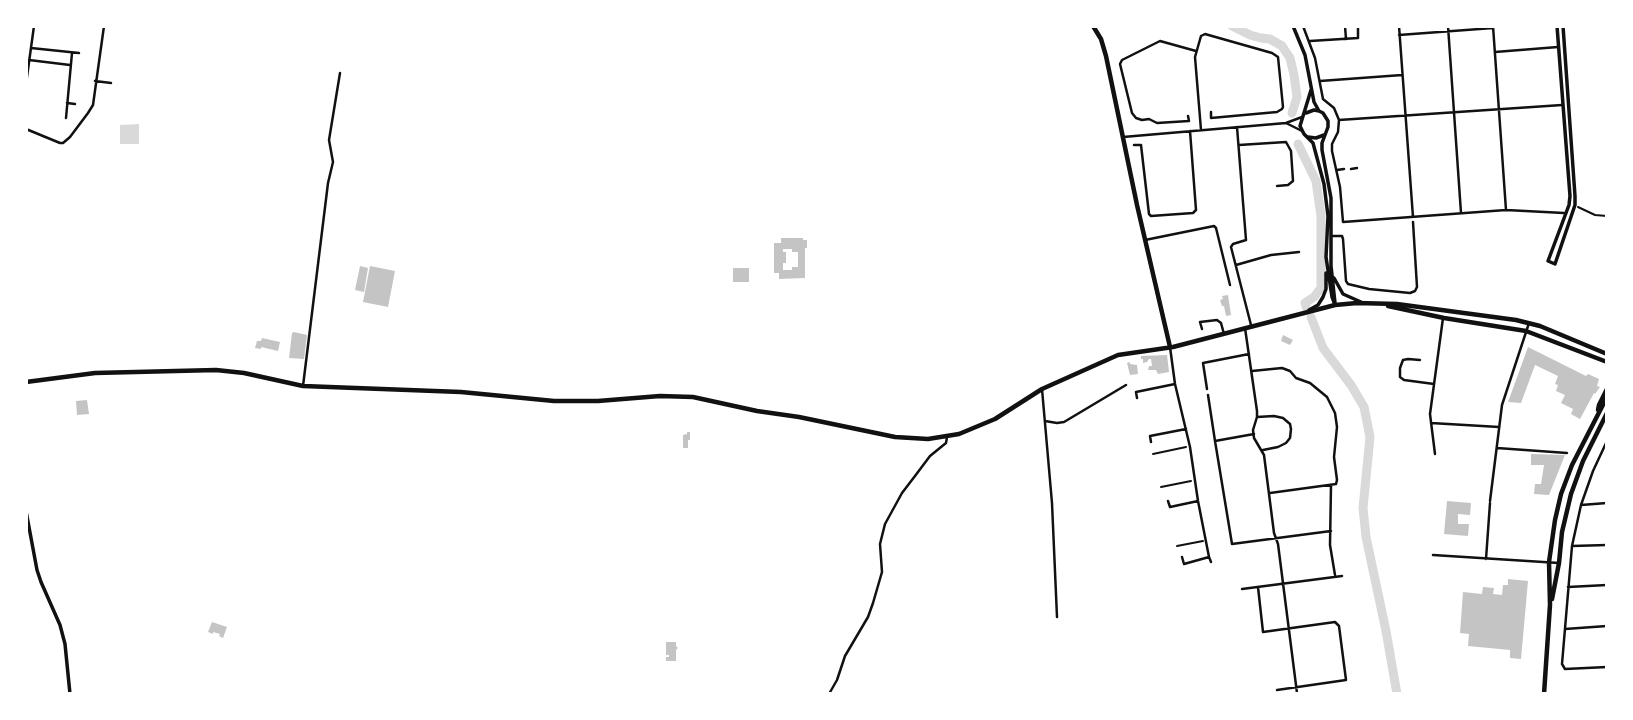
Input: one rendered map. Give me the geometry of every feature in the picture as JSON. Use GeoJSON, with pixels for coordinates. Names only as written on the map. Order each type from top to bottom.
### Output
{"type":"FeatureCollection","features":[{"type":"Feature","properties":{"kind":"main road"},"geometry":{"type":"LineString","coordinates":[[1093,26],[1104,47],[1170,347]]}},
{"type":"Feature","properties":{"kind":"main road"},"geometry":{"type":"LineString","coordinates":[[1373,303],[1526,331],[1593,352],[1605,353]]}},
{"type":"Feature","properties":{"kind":"main road"},"geometry":{"type":"LineString","coordinates":[[26,382],[95,373],[216,370],[303,386],[451,392],[554,401],[692,397],[895,437],[928,439],[947,437],[995,419],[1042,389],[1118,355],[1170,347],[1335,305],[1397,304],[1529,323],[1593,352],[1606,363]]}},
{"type":"Feature","properties":{"kind":"main road"},"geometry":{"type":"LineString","coordinates":[[1598,415],[1599,405],[1607,389]]}},
{"type":"Feature","properties":{"kind":"main road"},"geometry":{"type":"LineString","coordinates":[[1544,694],[1550,605],[1549,562],[1555,520],[1572,465],[1607,397]]}},
{"type":"Feature","properties":{"kind":"main road"},"geometry":{"type":"LineString","coordinates":[[1550,605],[1570,494],[1607,413]]}},
{"type":"Feature","properties":{"kind":"street"},"geometry":{"type":"LineString","coordinates":[[26,84],[33,26]]}},
{"type":"Feature","properties":{"kind":"street"},"geometry":{"type":"LineString","coordinates":[[26,129],[60,143],[65,142],[93,105],[104,26]]}},
{"type":"Feature","properties":{"kind":"street"},"geometry":{"type":"LineString","coordinates":[[1293,26],[1305,55],[1314,102],[1328,121],[1322,150],[1331,198],[1331,266],[1335,305]]}},
{"type":"Feature","properties":{"kind":"street"},"geometry":{"type":"LineString","coordinates":[[1303,26],[1315,58],[1322,99],[1334,108],[1339,120],[1332,151],[1342,201],[1343,222],[1506,210],[1566,214]]}},
{"type":"Feature","properties":{"kind":"street"},"geometry":{"type":"LineString","coordinates":[[1345,26],[1346,39]]}},
{"type":"Feature","properties":{"kind":"street"},"geometry":{"type":"LineString","coordinates":[[1310,41],[1358,38],[1357,26]]}},
{"type":"Feature","properties":{"kind":"street"},"geometry":{"type":"LineString","coordinates":[[1399,26],[1413,217]]}},
{"type":"Feature","properties":{"kind":"street"},"geometry":{"type":"LineString","coordinates":[[1557,26],[1570,196],[1548,261],[1555,264],[1575,205],[1563,26]]}},
{"type":"Feature","properties":{"kind":"street"},"geometry":{"type":"LineString","coordinates":[[1399,35],[1493,27],[1506,210]]}},
{"type":"Feature","properties":{"kind":"street"},"geometry":{"type":"LineString","coordinates":[[1448,29],[1461,214]]}},
{"type":"Feature","properties":{"kind":"street"},"geometry":{"type":"LineString","coordinates":[[1201,130],[1195,58],[1199,39],[1205,34],[1272,53],[1279,59],[1282,109],[1277,112],[1211,118],[1211,112]]}},
{"type":"Feature","properties":{"kind":"street"},"geometry":{"type":"LineString","coordinates":[[1188,116],[1189,121],[1157,123],[1136,118],[1132,113],[1120,64],[1160,41],[1196,51]]}},
{"type":"Feature","properties":{"kind":"street"},"geometry":{"type":"LineString","coordinates":[[1495,52],[1559,47]]}},
{"type":"Feature","properties":{"kind":"street"},"geometry":{"type":"LineString","coordinates":[[31,48],[79,53]]}},
{"type":"Feature","properties":{"kind":"street"},"geometry":{"type":"LineString","coordinates":[[66,118],[72,53]]}},
{"type":"Feature","properties":{"kind":"street"},"geometry":{"type":"LineString","coordinates":[[30,60],[70,65]]}},
{"type":"Feature","properties":{"kind":"street"},"geometry":{"type":"LineString","coordinates":[[303,386],[328,183],[333,162],[329,140],[340,73]]}},
{"type":"Feature","properties":{"kind":"street"},"geometry":{"type":"LineString","coordinates":[[1320,81],[1402,75]]}},
{"type":"Feature","properties":{"kind":"street"},"geometry":{"type":"LineString","coordinates":[[95,81],[111,83]]}},
{"type":"Feature","properties":{"kind":"street"},"geometry":{"type":"LineString","coordinates":[[1305,313],[1318,305],[1326,289],[1328,216],[1324,184],[1314,148],[1300,126],[1311,90]]}},
{"type":"Feature","properties":{"kind":"street"},"geometry":{"type":"LineString","coordinates":[[68,103],[75,104]]}},
{"type":"Feature","properties":{"kind":"street"},"geometry":{"type":"LineString","coordinates":[[1339,120],[1563,105]]}},
{"type":"Feature","properties":{"kind":"street"},"geometry":{"type":"LineString","coordinates":[[1124,137],[1286,123],[1314,110],[1319,111]]}},
{"type":"Feature","properties":{"kind":"street"},"geometry":{"type":"LineString","coordinates":[[1286,123],[1302,131]]}},
{"type":"Feature","properties":{"kind":"street"},"geometry":{"type":"LineString","coordinates":[[1237,127],[1246,240],[1231,247],[1252,326]]}},
{"type":"Feature","properties":{"kind":"street"},"geometry":{"type":"LineString","coordinates":[[1307,137],[1321,137],[1327,130]]}},
{"type":"Feature","properties":{"kind":"street"},"geometry":{"type":"LineString","coordinates":[[1134,145],[1141,145],[1149,214],[1194,213],[1196,210],[1190,131]]}},
{"type":"Feature","properties":{"kind":"street"},"geometry":{"type":"LineString","coordinates":[[1239,145],[1286,142],[1290,151],[1293,181],[1288,185],[1277,186]]}},
{"type":"Feature","properties":{"kind":"street"},"geometry":{"type":"LineString","coordinates":[[1351,169],[1357,168]]}},
{"type":"Feature","properties":{"kind":"street"},"geometry":{"type":"LineString","coordinates":[[1337,170],[1344,169]]}},
{"type":"Feature","properties":{"kind":"street"},"geometry":{"type":"LineString","coordinates":[[1331,236],[1342,236],[1348,284],[1410,293],[1415,291],[1417,286],[1413,222]]}},
{"type":"Feature","properties":{"kind":"street"},"geometry":{"type":"LineString","coordinates":[[1145,240],[1214,226],[1230,285]]}},
{"type":"Feature","properties":{"kind":"street"},"geometry":{"type":"LineString","coordinates":[[1236,265],[1272,255],[1299,252]]}},
{"type":"Feature","properties":{"kind":"street"},"geometry":{"type":"LineString","coordinates":[[1326,257],[1335,305]]}},
{"type":"Feature","properties":{"kind":"street"},"geometry":{"type":"LineString","coordinates":[[1331,266],[1335,281],[1343,294],[1365,303]]}},
{"type":"Feature","properties":{"kind":"street"},"geometry":{"type":"LineString","coordinates":[[1435,454],[1430,414],[1444,318]]}},
{"type":"Feature","properties":{"kind":"street"},"geometry":{"type":"LineString","coordinates":[[1202,329],[1200,322],[1219,320],[1224,334]]}},
{"type":"Feature","properties":{"kind":"street"},"geometry":{"type":"LineString","coordinates":[[1486,559],[1502,405],[1529,323]]}},
{"type":"Feature","properties":{"kind":"street"},"geometry":{"type":"LineString","coordinates":[[1245,328],[1258,417],[1254,435],[1262,450],[1297,693]]}},
{"type":"Feature","properties":{"kind":"street"},"geometry":{"type":"LineString","coordinates":[[1170,347],[1211,562]]}},
{"type":"Feature","properties":{"kind":"street"},"geometry":{"type":"LineString","coordinates":[[1207,389],[1203,363],[1249,354]]}},
{"type":"Feature","properties":{"kind":"street"},"geometry":{"type":"LineString","coordinates":[[1419,360],[1403,360],[1400,377],[1404,380],[1434,384]]}},
{"type":"Feature","properties":{"kind":"street"},"geometry":{"type":"LineString","coordinates":[[1252,371],[1282,368],[1290,371],[1296,378],[1310,383],[1327,397],[1335,413],[1337,427],[1334,457],[1336,484],[1269,493]]}},
{"type":"Feature","properties":{"kind":"street"},"geometry":{"type":"LineString","coordinates":[[1137,398],[1136,392],[1175,384]]}},
{"type":"Feature","properties":{"kind":"street"},"geometry":{"type":"LineString","coordinates":[[1045,421],[1064,422],[1126,386]]}},
{"type":"Feature","properties":{"kind":"street"},"geometry":{"type":"LineString","coordinates":[[1042,389],[1052,503],[1057,617]]}},
{"type":"Feature","properties":{"kind":"street"},"geometry":{"type":"LineString","coordinates":[[1208,395],[1232,544],[1331,531]]}},
{"type":"Feature","properties":{"kind":"street"},"geometry":{"type":"LineString","coordinates":[[1258,417],[1283,418],[1291,429],[1286,443],[1262,450]]}},
{"type":"Feature","properties":{"kind":"street"},"geometry":{"type":"LineString","coordinates":[[1431,423],[1499,427]]}},
{"type":"Feature","properties":{"kind":"street"},"geometry":{"type":"LineString","coordinates":[[1151,442],[1150,436],[1186,429]]}},
{"type":"Feature","properties":{"kind":"street"},"geometry":{"type":"LineString","coordinates":[[1216,441],[1254,435]]}},
{"type":"Feature","properties":{"kind":"street"},"geometry":{"type":"LineString","coordinates":[[829,694],[845,656],[868,617],[882,572],[880,544],[885,524],[902,493],[930,456],[946,443],[947,437]]}},
{"type":"Feature","properties":{"kind":"street"},"geometry":{"type":"LineString","coordinates":[[1607,441],[1581,505],[1572,547],[1563,668],[1607,667]]}},
{"type":"Feature","properties":{"kind":"street"},"geometry":{"type":"LineString","coordinates":[[1497,448],[1567,453]]}},
{"type":"Feature","properties":{"kind":"street"},"geometry":{"type":"LineString","coordinates":[[1331,485],[1331,557],[1335,576]]}},
{"type":"Feature","properties":{"kind":"street"},"geometry":{"type":"LineString","coordinates":[[1168,501],[1170,507],[1198,501]]}},
{"type":"Feature","properties":{"kind":"street"},"geometry":{"type":"LineString","coordinates":[[1581,505],[1607,503]]}},
{"type":"Feature","properties":{"kind":"street"},"geometry":{"type":"LineString","coordinates":[[26,511],[37,570],[60,625],[65,645],[70,694]]}},
{"type":"Feature","properties":{"kind":"street"},"geometry":{"type":"LineString","coordinates":[[1572,547],[1607,545]]}},
{"type":"Feature","properties":{"kind":"street"},"geometry":{"type":"LineString","coordinates":[[1433,555],[1559,563]]}},
{"type":"Feature","properties":{"kind":"street"},"geometry":{"type":"LineString","coordinates":[[1182,557],[1184,564],[1209,557]]}},
{"type":"Feature","properties":{"kind":"street"},"geometry":{"type":"LineString","coordinates":[[1242,590],[1342,576]]}},
{"type":"Feature","properties":{"kind":"street"},"geometry":{"type":"LineString","coordinates":[[1568,587],[1607,585]]}},
{"type":"Feature","properties":{"kind":"street"},"geometry":{"type":"LineString","coordinates":[[1258,587],[1264,632],[1337,623],[1339,626],[1348,680],[1277,690]]}},
{"type":"Feature","properties":{"kind":"street"},"geometry":{"type":"LineString","coordinates":[[1564,629],[1607,626]]}},
{"type":"Feature","properties":{"kind":"path"},"geometry":{"type":"LineString","coordinates":[[1575,205],[1595,215],[1607,216]]}},
{"type":"Feature","properties":{"kind":"path"},"geometry":{"type":"LineString","coordinates":[[1153,454],[1190,447]]}},
{"type":"Feature","properties":{"kind":"path"},"geometry":{"type":"LineString","coordinates":[[1161,487],[1194,480]]}},
{"type":"Feature","properties":{"kind":"path"},"geometry":{"type":"LineString","coordinates":[[1177,546],[1206,541]]}},
{"type":"Feature","properties":{"kind":"shaded area"},"geometry":{"type":"Polygon","coordinates":[[[139,124],[139,144],[120,144],[120,125],[139,124]]]}},
{"type":"Feature","properties":{"kind":"building"},"geometry":{"type":"Polygon","coordinates":[[[781,238],[807,240],[805,278],[779,279],[779,273],[774,273],[774,243],[781,243],[781,238]],[[783,249],[783,252],[786,252],[786,263],[783,263],[783,270],[798,267],[798,252],[792,252],[792,249],[783,249]]]}},
{"type":"Feature","properties":{"kind":"building"},"geometry":{"type":"Polygon","coordinates":[[[360,266],[368,268],[364,292],[355,290],[360,266]]]}},
{"type":"Feature","properties":{"kind":"building"},"geometry":{"type":"Polygon","coordinates":[[[370,266],[395,271],[388,307],[363,302],[370,266]]]}},
{"type":"Feature","properties":{"kind":"building"},"geometry":{"type":"Polygon","coordinates":[[[733,268],[749,268],[749,282],[733,282],[733,268]]]}},
{"type":"Feature","properties":{"kind":"building"},"geometry":{"type":"Polygon","coordinates":[[[1228,295],[1231,315],[1226,316],[1220,300],[1223,299],[1222,296],[1228,295]]]}},
{"type":"Feature","properties":{"kind":"building"},"geometry":{"type":"Polygon","coordinates":[[[294,332],[307,335],[304,359],[289,358],[294,332]]]}},
{"type":"Feature","properties":{"kind":"building"},"geometry":{"type":"Polygon","coordinates":[[[1283,335],[1293,340],[1290,345],[1281,341],[1283,335]]]}},
{"type":"Feature","properties":{"kind":"building"},"geometry":{"type":"Polygon","coordinates":[[[262,338],[280,342],[278,351],[255,348],[257,341],[262,338]]]}},
{"type":"Feature","properties":{"kind":"building"},"geometry":{"type":"Polygon","coordinates":[[[1528,347],[1586,376],[1588,374],[1599,379],[1597,386],[1600,387],[1580,419],[1571,414],[1573,409],[1561,403],[1565,395],[1556,391],[1558,376],[1535,365],[1521,403],[1508,402],[1528,347]]]}},
{"type":"Feature","properties":{"kind":"building"},"geometry":{"type":"Polygon","coordinates":[[[1167,355],[1169,372],[1158,374],[1156,370],[1148,370],[1149,366],[1152,366],[1151,359],[1143,363],[1141,359],[1141,356],[1167,355]]]}},
{"type":"Feature","properties":{"kind":"building"},"geometry":{"type":"Polygon","coordinates":[[[1127,363],[1137,365],[1138,374],[1130,375],[1127,363]]]}},
{"type":"Feature","properties":{"kind":"building"},"geometry":{"type":"Polygon","coordinates":[[[87,400],[89,414],[77,415],[76,401],[87,400]]]}},
{"type":"Feature","properties":{"kind":"building"},"geometry":{"type":"Polygon","coordinates":[[[690,432],[688,448],[683,448],[683,435],[690,432]]]}},
{"type":"Feature","properties":{"kind":"building"},"geometry":{"type":"Polygon","coordinates":[[[1531,454],[1565,455],[1549,495],[1534,494],[1535,484],[1541,484],[1544,465],[1531,465],[1531,454]]]}},
{"type":"Feature","properties":{"kind":"building"},"geometry":{"type":"Polygon","coordinates":[[[1447,501],[1471,503],[1470,515],[1458,514],[1458,524],[1469,524],[1468,536],[1444,534],[1447,501]]]}},
{"type":"Feature","properties":{"kind":"building"},"geometry":{"type":"Polygon","coordinates":[[[1508,579],[1528,581],[1521,659],[1510,658],[1510,650],[1468,646],[1469,634],[1460,633],[1463,592],[1482,594],[1483,587],[1494,588],[1493,594],[1502,595],[1503,585],[1508,585],[1508,579]]]}},
{"type":"Feature","properties":{"kind":"building"},"geometry":{"type":"Polygon","coordinates":[[[212,622],[227,627],[223,638],[220,634],[208,632],[212,622]]]}},
{"type":"Feature","properties":{"kind":"building"},"geometry":{"type":"Polygon","coordinates":[[[666,642],[676,642],[676,661],[666,661],[669,655],[666,655],[666,642]]]}},
{"type":"Feature","properties":{"kind":"waterway"},"geometry":{"type":"LineString","coordinates":[[1232,26],[1282,46],[1290,58],[1294,75],[1297,97],[1292,113]]}},
{"type":"Feature","properties":{"kind":"waterway"},"geometry":{"type":"LineString","coordinates":[[1298,144],[1316,181],[1321,216],[1321,288],[1305,303],[1306,307]]}},
{"type":"Feature","properties":{"kind":"waterway"},"geometry":{"type":"LineString","coordinates":[[1311,317],[1323,348],[1364,407],[1370,437],[1363,508],[1366,537],[1397,694]]}}]}
